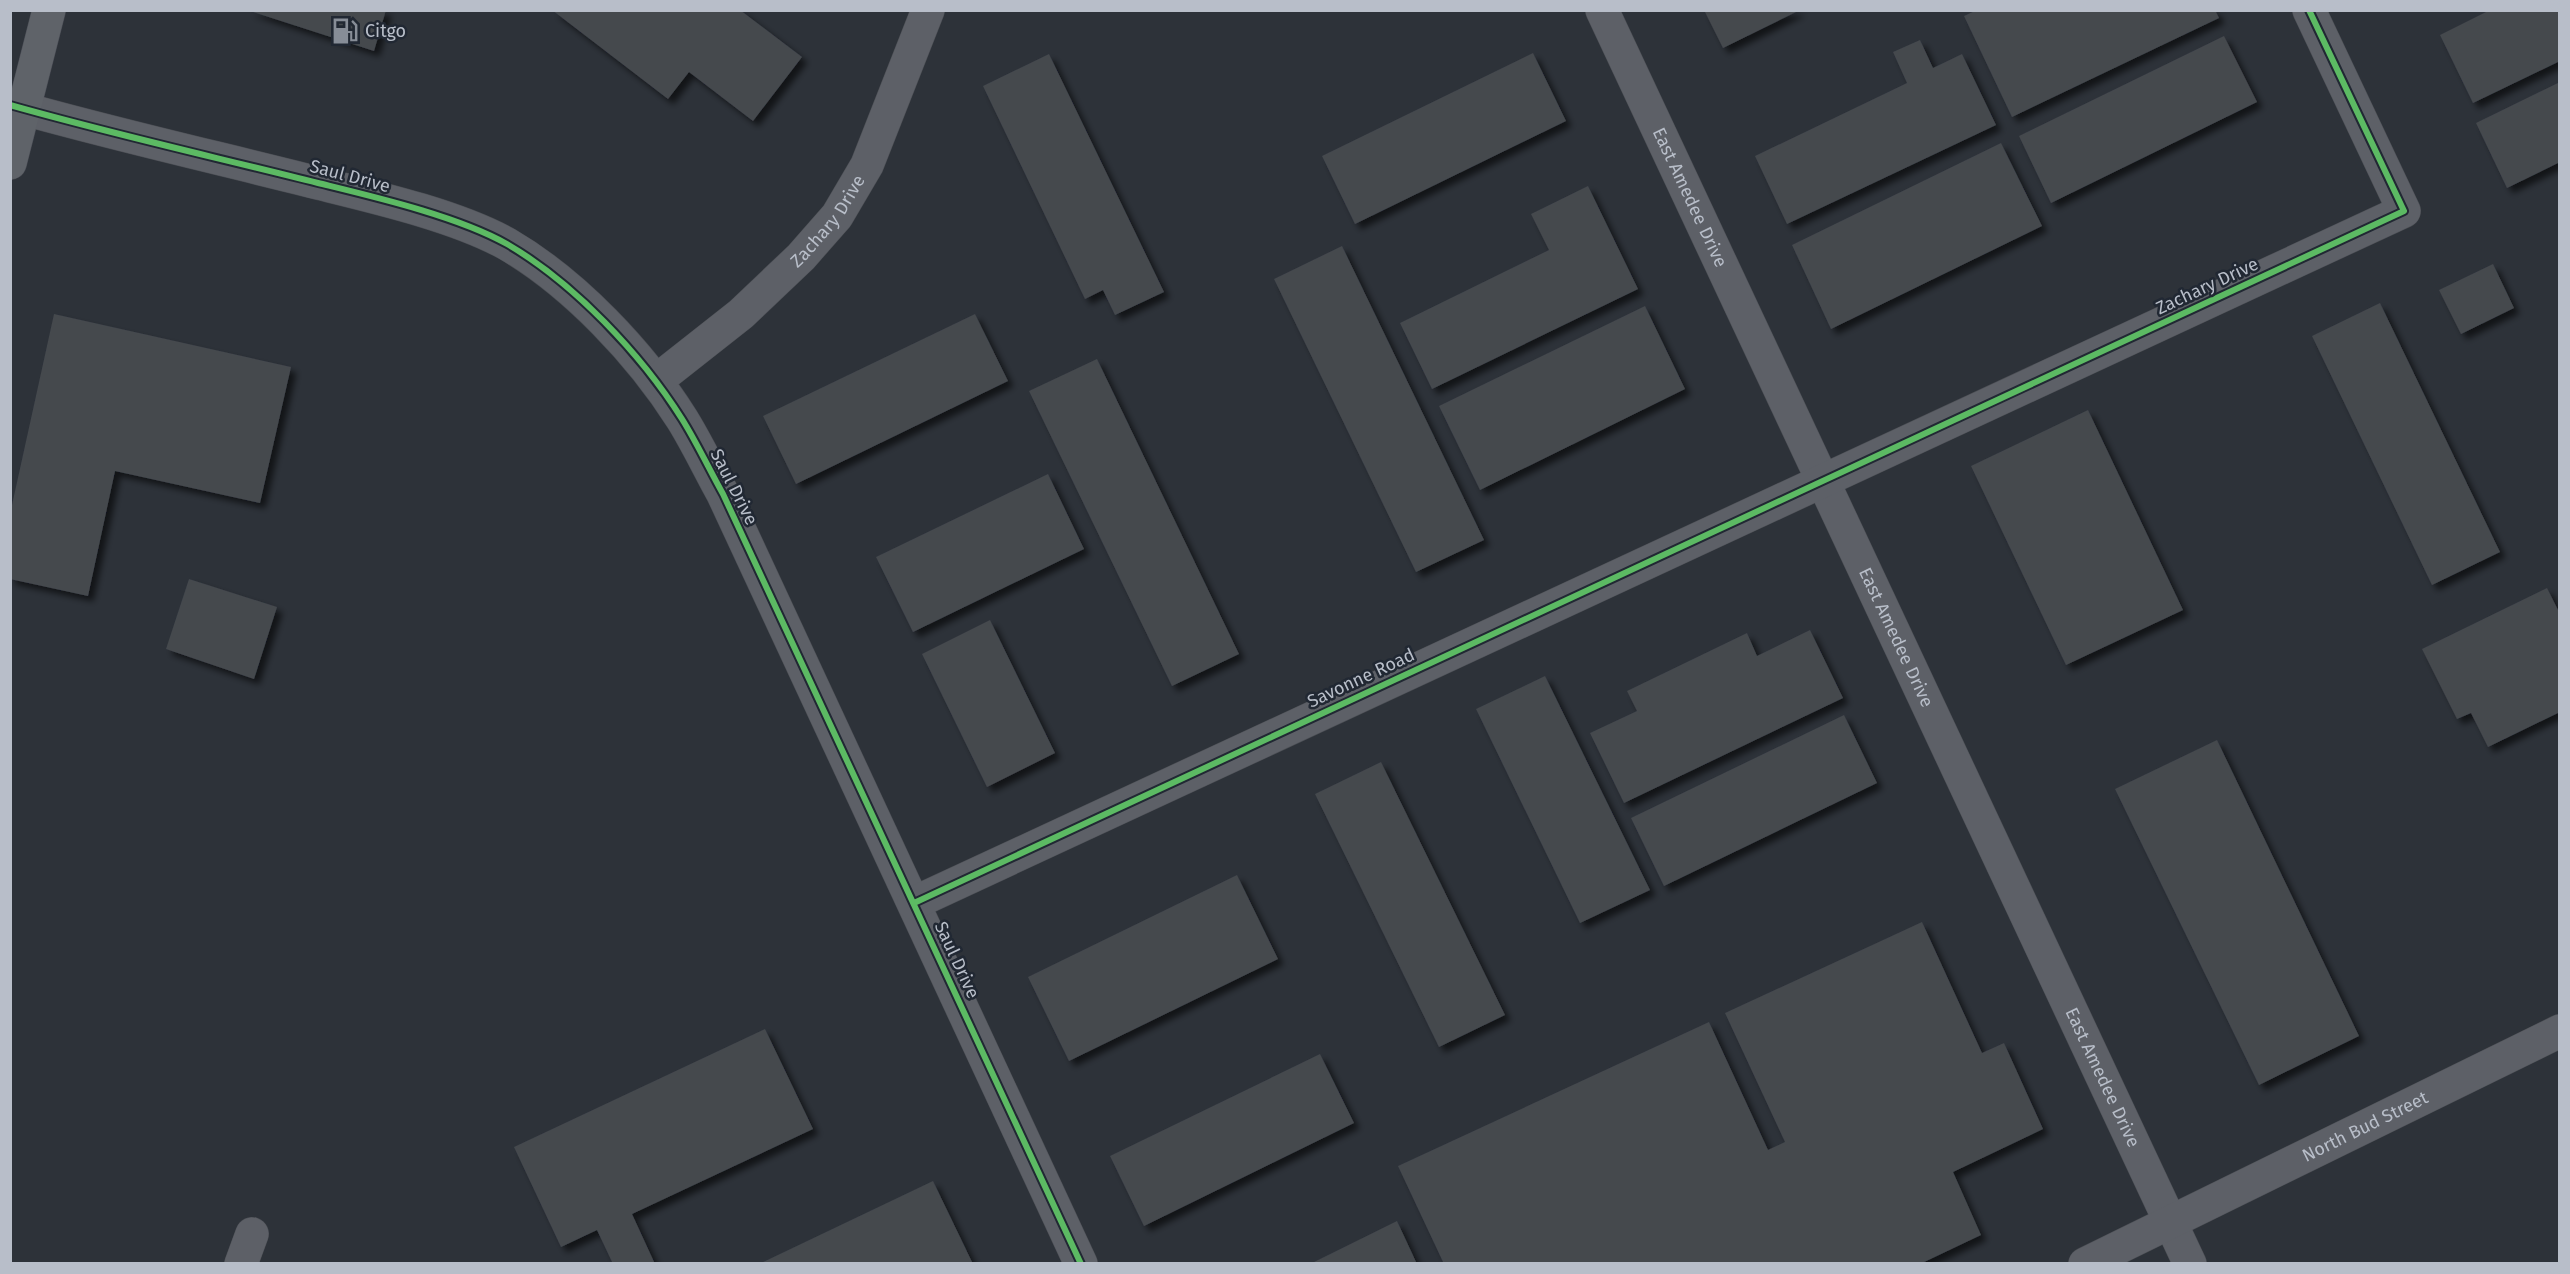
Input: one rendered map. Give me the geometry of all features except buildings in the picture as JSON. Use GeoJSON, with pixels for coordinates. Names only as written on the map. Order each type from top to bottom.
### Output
{"type":"FeatureCollection","features":[{"type":"Feature","properties":{"kind":"main road"},"geometry":{"type":"LineString","coordinates":[[10,163],[18,107],[49,10]]}},
{"type":"Feature","properties":{"kind":"street","name":"Zachary Drive"},"geometry":{"type":"LineString","coordinates":[[656,381],[741,314],[801,257],[837,216],[867,165],[928,10]]}},
{"type":"Feature","properties":{"kind":"street","name":"East Amedee Drive"},"geometry":{"type":"LineString","coordinates":[[1602,10],[2190,1263]]}},
{"type":"Feature","properties":{"kind":"street","name":"Zachary Drive"},"geometry":{"type":"LineString","coordinates":[[1821,480],[2404,211],[2309,10]]}},
{"type":"Feature","properties":{"kind":"street","name":"Saul Drive"},"geometry":{"type":"LineString","coordinates":[[18,107],[353,192],[453,221],[507,244],[566,286],[602,318],[656,381],[682,419],[723,494],[1082,1263]]}},
{"type":"Feature","properties":{"kind":"street","name":"Savonne Road"},"geometry":{"type":"LineString","coordinates":[[914,903],[1821,480]]}},
{"type":"Feature","properties":{"kind":"street","name":"North Bud Street"},"geometry":{"type":"LineString","coordinates":[[2085,1263],[2559,1031]]}},
{"type":"Feature","properties":{"kind":"cycle path"},"geometry":{"type":"LineString","coordinates":[[914,903],[2404,211],[2309,10]]}},
{"type":"Feature","properties":{"kind":"cycle path"},"geometry":{"type":"LineString","coordinates":[[10,105],[125,136],[390,201],[464,225],[507,244],[532,260],[581,299],[626,345],[682,419],[723,494],[1081,1264]]}},
{"type":"Feature","properties":{"kind":"place","name":"Citgo"},"geometry":{"type":"Point","coordinates":[345,31]}}]}
